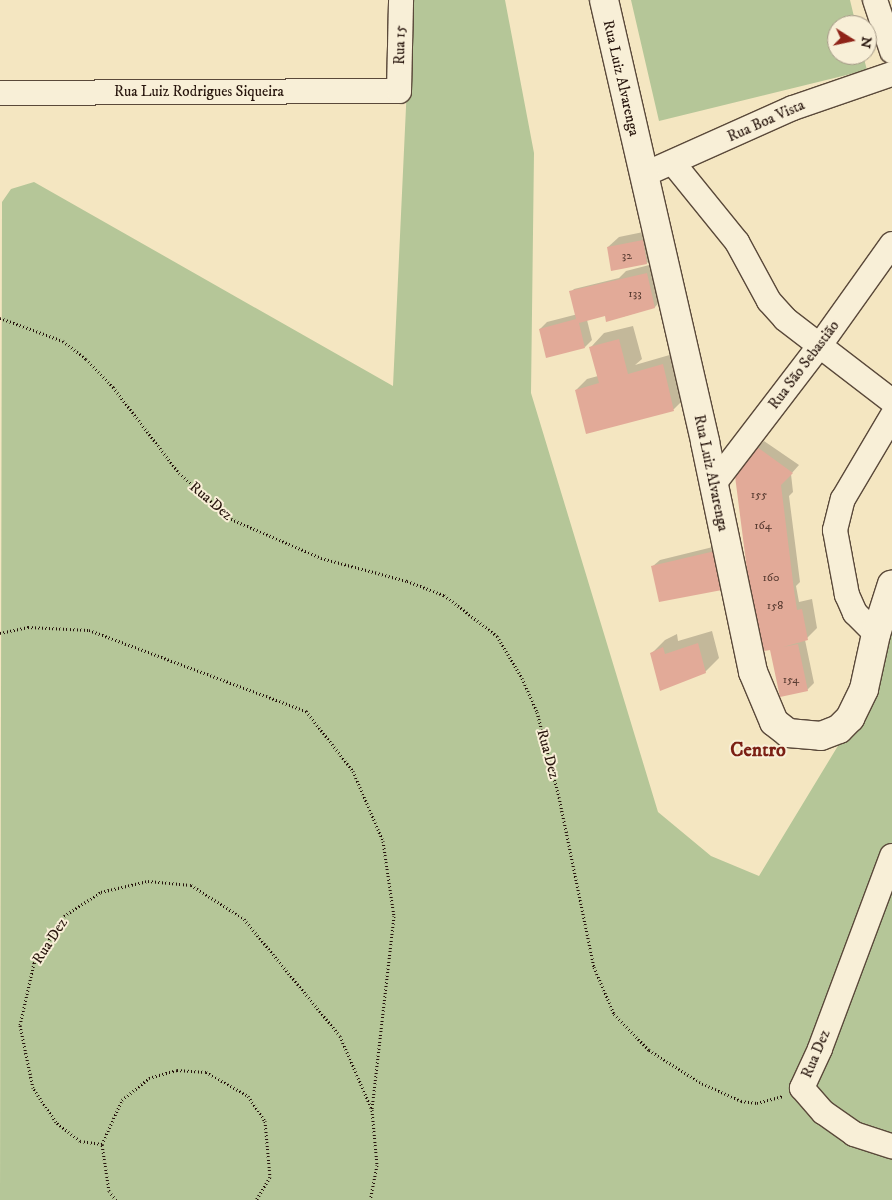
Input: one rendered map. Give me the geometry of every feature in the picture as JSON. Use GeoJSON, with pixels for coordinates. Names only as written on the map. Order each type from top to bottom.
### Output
{"type":"FeatureCollection","features":[{"type":"Feature","properties":{"kind":"street","name":"Rua 15"},"geometry":{"type":"LineString","coordinates":[[399,91],[401,0]]}},
{"type":"Feature","properties":{"kind":"street","name":"Rua Luiz Alvarenga"},"geometry":{"type":"LineString","coordinates":[[604,0],[753,672],[774,722],[788,733],[821,736],[839,729],[850,718],[864,689],[876,634],[892,584]]}},
{"type":"Feature","properties":{"kind":"street"},"geometry":{"type":"LineString","coordinates":[[875,0],[892,51]]}},
{"type":"Feature","properties":{"kind":"street","name":"Rua Boa Vista"},"geometry":{"type":"LineString","coordinates":[[643,175],[793,108],[892,74]]}},
{"type":"Feature","properties":{"kind":"street","name":"Rua Luiz Rodrigues Siqueira"},"geometry":{"type":"LineString","coordinates":[[0,93],[399,91]]}},
{"type":"Feature","properties":{"kind":"street"},"geometry":{"type":"LineString","coordinates":[[673,163],[737,242],[770,301],[784,319],[892,401]]}},
{"type":"Feature","properties":{"kind":"street","name":"Rua São Sebastião"},"geometry":{"type":"LineString","coordinates":[[713,485],[820,345],[892,244]]}},
{"type":"Feature","properties":{"kind":"street"},"geometry":{"type":"LineString","coordinates":[[876,634],[856,613],[847,595],[835,530],[843,499],[892,416]]}},
{"type":"Feature","properties":{"kind":"street","name":"Rua Dez"},"geometry":{"type":"LineString","coordinates":[[802,1088],[820,1049],[892,856]]}},
{"type":"Feature","properties":{"kind":"street"},"geometry":{"type":"LineString","coordinates":[[802,1088],[823,1112],[854,1134],[892,1146]]}},
{"type":"Feature","properties":{"kind":"path","name":"Rua Dez"},"geometry":{"type":"LineString","coordinates":[[0,318],[63,341],[86,358],[113,387],[179,473],[231,519],[321,558],[407,581],[444,595],[497,636],[522,678],[539,721],[557,788],[594,967],[614,1014],[649,1050],[699,1082],[741,1101],[757,1103],[802,1088]]}},
{"type":"Feature","properties":{"kind":"path"},"geometry":{"type":"LineString","coordinates":[[0,633],[28,626],[89,630],[306,711],[353,771],[383,841],[394,916],[372,1110]]}},
{"type":"Feature","properties":{"kind":"path","name":"Rua Dez"},"geometry":{"type":"LineString","coordinates":[[102,1144],[80,1141],[56,1122],[33,1088],[20,1025],[34,963],[64,916],[101,892],[148,881],[191,885],[244,919],[340,1036],[372,1110],[377,1164],[370,1200]]}},
{"type":"Feature","properties":{"kind":"path"},"geometry":{"type":"LineString","coordinates":[[116,1200],[109,1191],[102,1144],[122,1100],[149,1078],[177,1070],[206,1072],[248,1096],[265,1121],[270,1177],[256,1200]]}},
{"type":"Feature","properties":{"kind":"green space"},"geometry":{"type":"Polygon","coordinates":[[[411,0],[505,0],[534,153],[531,393],[658,812],[711,856],[759,876],[870,693],[892,618],[892,1200],[0,1200],[2,202],[11,189],[34,182],[393,386],[411,0]]]}},
{"type":"Feature","properties":{"kind":"green space"},"geometry":{"type":"Polygon","coordinates":[[[631,0],[850,0],[854,15],[827,15],[827,65],[866,65],[867,70],[659,121],[631,0]]]}},
{"type":"Feature","properties":{"kind":"building"},"geometry":{"type":"Polygon","coordinates":[[[643,240],[647,264],[611,271],[607,247],[643,240]]]}},
{"type":"Feature","properties":{"kind":"building"},"geometry":{"type":"Polygon","coordinates":[[[647,273],[655,308],[606,322],[605,316],[579,323],[585,348],[546,358],[539,329],[576,319],[569,291],[647,273]]]}},
{"type":"Feature","properties":{"kind":"building"},"geometry":{"type":"Polygon","coordinates":[[[619,339],[628,374],[663,364],[674,411],[586,434],[575,390],[599,383],[589,347],[619,339]]]}},
{"type":"Feature","properties":{"kind":"building"},"geometry":{"type":"Polygon","coordinates":[[[757,447],[793,473],[781,485],[797,610],[802,609],[808,640],[783,647],[798,644],[808,691],[780,697],[770,650],[764,651],[751,601],[735,476],[757,447]]]}},
{"type":"Feature","properties":{"kind":"building"},"geometry":{"type":"Polygon","coordinates":[[[715,551],[722,590],[659,602],[651,566],[715,551]]]}},
{"type":"Feature","properties":{"kind":"building"},"geometry":{"type":"Polygon","coordinates":[[[698,643],[706,673],[660,691],[650,653],[663,647],[665,654],[698,643]]]}},
{"type":"Feature","properties":{"kind":"district","name":"Centro"},"geometry":{"type":"Point","coordinates":[758,750]}}]}
